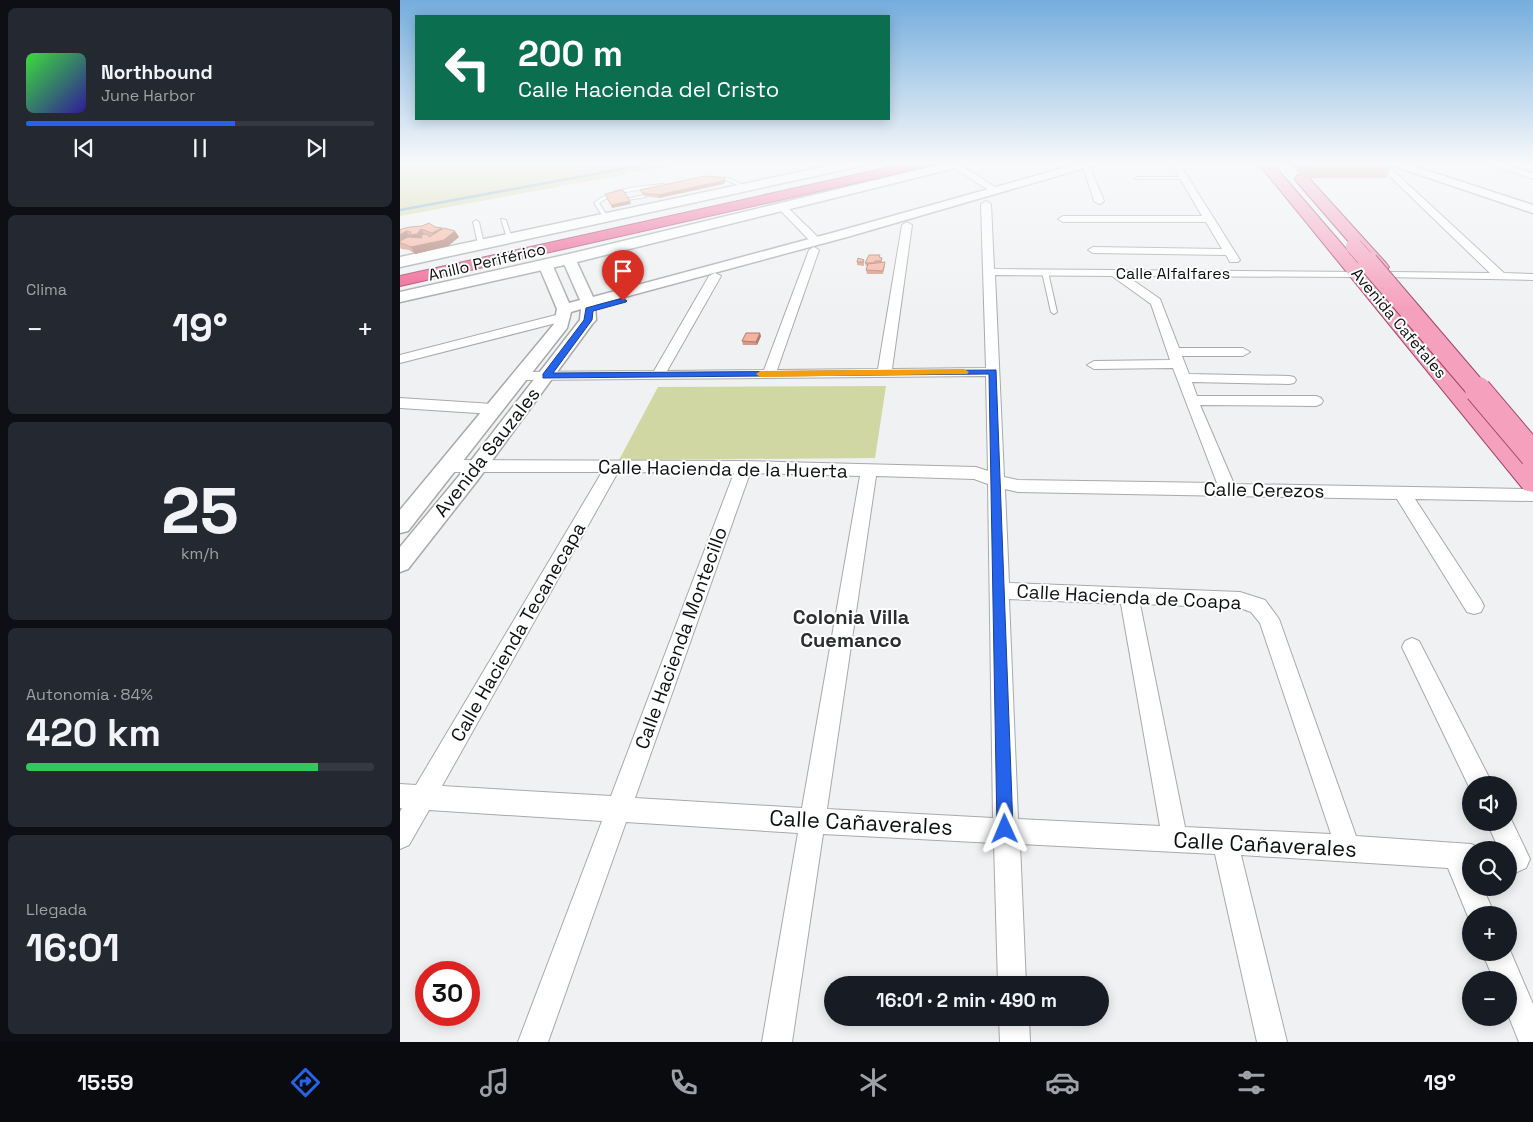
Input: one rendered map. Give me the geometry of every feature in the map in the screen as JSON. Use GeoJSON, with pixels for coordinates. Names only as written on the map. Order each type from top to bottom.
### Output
{"type":"FeatureCollection","features":[{"type":"Feature","properties":{"kind":"highway","name":"Anillo Periférico"},"geometry":{"type":"LineString","coordinates":[[400,273],[674,212]]}},
{"type":"Feature","properties":{"kind":"highway","name":"Anillo Periférico"},"geometry":{"type":"LineString","coordinates":[[400,281],[706,212]]}},
{"type":"Feature","properties":{"kind":"main road"},"geometry":{"type":"LineString","coordinates":[[400,262],[606,217],[618,212]]}},
{"type":"Feature","properties":{"kind":"main road"},"geometry":{"type":"LineString","coordinates":[[400,297],[569,259],[763,212]]}},
{"type":"Feature","properties":{"kind":"main road","name":"Avenida Cafetales"},"geometry":{"type":"LineString","coordinates":[[1306,212],[1383,306],[1533,483]]}},
{"type":"Feature","properties":{"kind":"main road"},"geometry":{"type":"LineString","coordinates":[[1313,212],[1330,232],[1353,268]]}},
{"type":"Feature","properties":{"kind":"main road"},"geometry":{"type":"LineString","coordinates":[[1325,212],[1533,455]]}},
{"type":"Feature","properties":{"kind":"main road","name":"Avenida Cafetales"},"geometry":{"type":"LineString","coordinates":[[1332,212],[1533,440]]}},
{"type":"Feature","properties":{"kind":"main road"},"geometry":{"type":"LineString","coordinates":[[1383,306],[1382,301],[1391,298],[1402,300],[1417,308]]}},
{"type":"Feature","properties":{"kind":"street"},"geometry":{"type":"LineString","coordinates":[[786,212],[815,245]]}},
{"type":"Feature","properties":{"kind":"street"},"geometry":{"type":"LineString","coordinates":[[400,349],[474,335],[564,313],[938,212]]}},
{"type":"Feature","properties":{"kind":"street"},"geometry":{"type":"LineString","coordinates":[[847,237],[907,225],[947,212]]}},
{"type":"Feature","properties":{"kind":"street"},"geometry":{"type":"LineString","coordinates":[[991,212],[989,272],[1005,829],[1012,976]]}},
{"type":"Feature","properties":{"kind":"street"},"geometry":{"type":"LineString","coordinates":[[1204,212],[1242,274]]}},
{"type":"Feature","properties":{"kind":"street"},"geometry":{"type":"LineString","coordinates":[[1430,212],[1501,277]]}},
{"type":"Feature","properties":{"kind":"street"},"geometry":{"type":"LineString","coordinates":[[1063,219],[1209,220]]}},
{"type":"Feature","properties":{"kind":"street"},"geometry":{"type":"LineString","coordinates":[[884,373],[907,225]]}},
{"type":"Feature","properties":{"kind":"street"},"geometry":{"type":"LineString","coordinates":[[655,288],[715,276],[815,245]]}},
{"type":"Feature","properties":{"kind":"street"},"geometry":{"type":"LineString","coordinates":[[769,374],[815,245]]}},
{"type":"Feature","properties":{"kind":"street"},"geometry":{"type":"LineString","coordinates":[[1093,250],[1229,252]]}},
{"type":"Feature","properties":{"kind":"street"},"geometry":{"type":"LineString","coordinates":[[569,259],[588,306]]}},
{"type":"Feature","properties":{"kind":"street"},"geometry":{"type":"LineString","coordinates":[[546,264],[564,313]]}},
{"type":"Feature","properties":{"kind":"street","name":"Calle Alfalfares"},"geometry":{"type":"LineString","coordinates":[[989,272],[1242,274],[1353,268]]}},
{"type":"Feature","properties":{"kind":"street"},"geometry":{"type":"LineString","coordinates":[[1114,272],[1156,302],[1191,400],[1228,490]]}},
{"type":"Feature","properties":{"kind":"street"},"geometry":{"type":"LineString","coordinates":[[1388,275],[1533,276]]}},
{"type":"Feature","properties":{"kind":"street"},"geometry":{"type":"LineString","coordinates":[[658,375],[715,276]]}},
{"type":"Feature","properties":{"kind":"street","name":"Avenida Sauzales"},"geometry":{"type":"LineString","coordinates":[[400,564],[575,338],[588,320],[588,306]]}},
{"type":"Feature","properties":{"kind":"street","name":"Avenida Sauzales"},"geometry":{"type":"LineString","coordinates":[[400,525],[562,325],[564,313]]}},
{"type":"Feature","properties":{"kind":"street"},"geometry":{"type":"LineString","coordinates":[[400,359],[474,335]]}},
{"type":"Feature","properties":{"kind":"street"},"geometry":{"type":"LineString","coordinates":[[551,337],[575,338]]}},
{"type":"Feature","properties":{"kind":"street"},"geometry":{"type":"LineString","coordinates":[[1094,365],[1244,352]]}},
{"type":"Feature","properties":{"kind":"street"},"geometry":{"type":"LineString","coordinates":[[519,376],[993,372]]}},
{"type":"Feature","properties":{"kind":"street"},"geometry":{"type":"LineString","coordinates":[[1184,378],[1289,380]]}},
{"type":"Feature","properties":{"kind":"street"},"geometry":{"type":"LineString","coordinates":[[1191,400],[1316,401]]}},
{"type":"Feature","properties":{"kind":"street"},"geometry":{"type":"LineString","coordinates":[[400,403],[493,408]]}},
{"type":"Feature","properties":{"kind":"street","name":"Calle Hacienda de la Huerta"},"geometry":{"type":"LineString","coordinates":[[448,466],[744,467],[976,473],[996,481]]}},
{"type":"Feature","properties":{"kind":"street","name":"Calle Hacienda Tecanecapa"},"geometry":{"type":"LineString","coordinates":[[400,836],[411,797],[613,467]]}},
{"type":"Feature","properties":{"kind":"street","name":"Calle Hacienda Montecillo"},"geometry":{"type":"LineString","coordinates":[[533,1042],[744,467]]}},
{"type":"Feature","properties":{"kind":"street"},"geometry":{"type":"LineString","coordinates":[[777,1042],[869,471]]}},
{"type":"Feature","properties":{"kind":"street","name":"Calle Cerezos"},"geometry":{"type":"LineString","coordinates":[[996,481],[1018,486],[1533,495]]}},
{"type":"Feature","properties":{"kind":"street"},"geometry":{"type":"LineString","coordinates":[[1402,493],[1474,606]]}},
{"type":"Feature","properties":{"kind":"street","name":"Calle Hacienda de Coapa"},"geometry":{"type":"LineString","coordinates":[[999,591],[1240,600],[1258,606],[1269,620],[1348,848]]}},
{"type":"Feature","properties":{"kind":"street"},"geometry":{"type":"LineString","coordinates":[[1129,596],[1175,839]]}},
{"type":"Feature","properties":{"kind":"street"},"geometry":{"type":"LineString","coordinates":[[1412,647],[1476,776]]}},
{"type":"Feature","properties":{"kind":"street","name":"Calle Cañaverales"},"geometry":{"type":"LineString","coordinates":[[411,797],[812,821],[1005,829],[1348,848],[1462,857]]}},
{"type":"Feature","properties":{"kind":"street"},"geometry":{"type":"LineString","coordinates":[[1504,831],[1520,859]]}},
{"type":"Feature","properties":{"kind":"street"},"geometry":{"type":"LineString","coordinates":[[1225,842],[1272,1042]]}},
{"type":"Feature","properties":{"kind":"street"},"geometry":{"type":"LineString","coordinates":[[1517,1002],[1533,1039]]}},
{"type":"Feature","properties":{"kind":"street"},"geometry":{"type":"LineString","coordinates":[[1014,1026],[1015,1042]]}},
{"type":"Feature","properties":{"kind":"lane"},"geometry":{"type":"LineString","coordinates":[[602,212],[606,217]]}},
{"type":"Feature","properties":{"kind":"lane"},"geometry":{"type":"LineString","coordinates":[[503,220],[510,238]]}},
{"type":"Feature","properties":{"kind":"lane"},"geometry":{"type":"LineString","coordinates":[[476,222],[482,244]]}},
{"type":"Feature","properties":{"kind":"lane"},"geometry":{"type":"LineString","coordinates":[[1045,272],[1054,312]]}},
{"type":"Feature","properties":{"kind":"green space"},"geometry":{"type":"Polygon","coordinates":[[[400,212],[424,212],[400,216],[400,212]]]}},
{"type":"Feature","properties":{"kind":"green space"},"geometry":{"type":"Polygon","coordinates":[[[886,386],[875,458],[619,460],[658,387],[886,386]]]}},
{"type":"Feature","properties":{"kind":"building"},"geometry":{"type":"Polygon","coordinates":[[[429,223],[435,227],[442,228],[432,233],[421,229],[417,234],[410,235],[411,232],[406,231],[400,235],[401,229],[429,223]]]}},
{"type":"Feature","properties":{"kind":"building"},"geometry":{"type":"Polygon","coordinates":[[[444,228],[455,231],[444,240],[411,247],[400,243],[400,241],[408,237],[422,238],[421,235],[428,234],[429,237],[444,228]]]}},
{"type":"Feature","properties":{"kind":"building"},"geometry":{"type":"Polygon","coordinates":[[[869,255],[880,255],[881,261],[865,263],[869,255]]]}},
{"type":"Feature","properties":{"kind":"building"},"geometry":{"type":"Polygon","coordinates":[[[858,258],[864,260],[863,262],[857,262],[858,258]]]}},
{"type":"Feature","properties":{"kind":"building"},"geometry":{"type":"Polygon","coordinates":[[[885,262],[883,271],[866,270],[868,264],[885,262]]]}},
{"type":"Feature","properties":{"kind":"building"},"geometry":{"type":"Polygon","coordinates":[[[746,333],[760,333],[756,342],[742,341],[746,333]]]}},
{"type":"Feature","properties":{"kind":"slow traffic"},"geometry":{"type":"LineString","coordinates":[[760,374],[964,372]]}},
{"type":"Feature","properties":{"kind":"district","name":"Colonia Villa Cuemanco"},"geometry":{"type":"Point","coordinates":[851,628]}},
{"type":"Feature","properties":{"kind":"route"},"geometry":{"type":"LineString","coordinates":[[623,301],[589,310],[588,320],[546,376],[993,372],[1005,829]]}}]}
